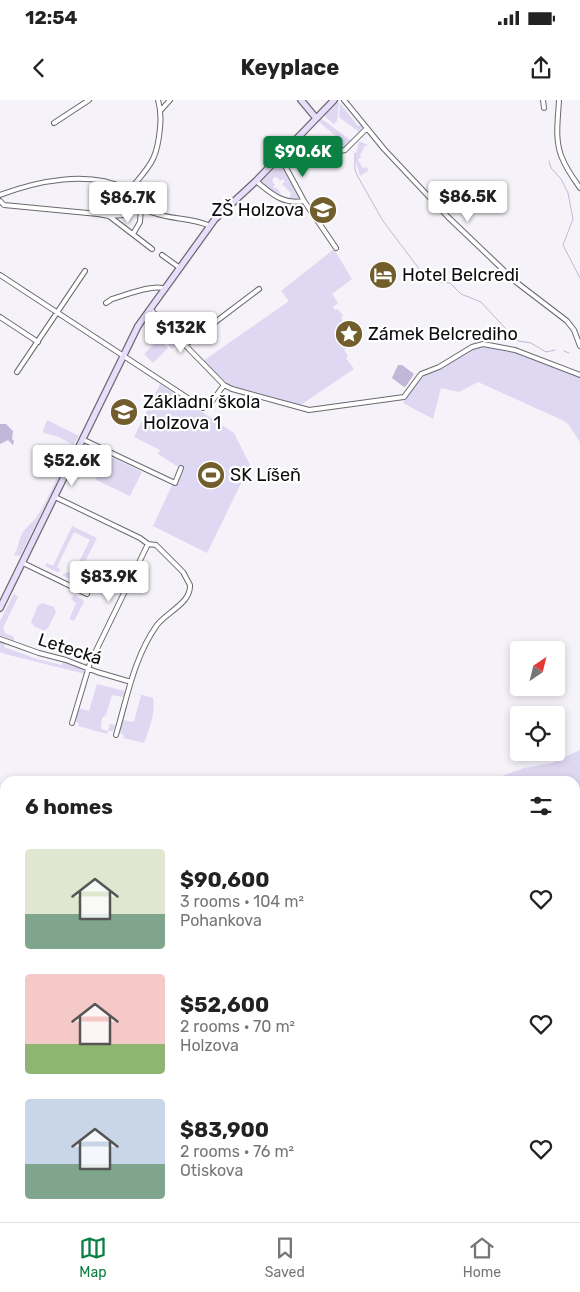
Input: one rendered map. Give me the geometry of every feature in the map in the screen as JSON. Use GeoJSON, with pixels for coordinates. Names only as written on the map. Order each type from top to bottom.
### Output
{"type":"FeatureCollection","features":[{"type":"Feature","properties":{"kind":"street"},"geometry":{"type":"LineString","coordinates":[[54,122],[89,100]]}},
{"type":"Feature","properties":{"kind":"street"},"geometry":{"type":"LineString","coordinates":[[129,191],[155,156],[158,148],[161,110],[158,100]]}},
{"type":"Feature","properties":{"kind":"street"},"geometry":{"type":"LineString","coordinates":[[161,110],[170,100]]}},
{"type":"Feature","properties":{"kind":"street"},"geometry":{"type":"LineString","coordinates":[[300,100],[316,118]]}},
{"type":"Feature","properties":{"kind":"street"},"geometry":{"type":"LineString","coordinates":[[0,608],[84,440],[138,326],[220,213],[256,181],[334,100]]}},
{"type":"Feature","properties":{"kind":"street"},"geometry":{"type":"LineString","coordinates":[[344,100],[401,167],[463,231],[522,287],[567,321],[574,330],[580,346]]}},
{"type":"Feature","properties":{"kind":"street"},"geometry":{"type":"LineString","coordinates":[[544,100],[544,108]]}},
{"type":"Feature","properties":{"kind":"street"},"geometry":{"type":"LineString","coordinates":[[558,100],[557,139],[559,149],[563,160],[580,188]]}},
{"type":"Feature","properties":{"kind":"street"},"geometry":{"type":"LineString","coordinates":[[284,164],[345,150],[367,128]]}},
{"type":"Feature","properties":{"kind":"street"},"geometry":{"type":"LineString","coordinates":[[278,158],[284,164],[304,201],[336,248]]}},
{"type":"Feature","properties":{"kind":"street"},"geometry":{"type":"LineString","coordinates":[[0,195],[20,188],[71,179],[97,180],[115,184],[129,191],[140,207],[156,214],[184,218],[210,226]]}},
{"type":"Feature","properties":{"kind":"street"},"geometry":{"type":"LineString","coordinates":[[256,181],[287,202],[304,201]]}},
{"type":"Feature","properties":{"kind":"street"},"geometry":{"type":"LineString","coordinates":[[0,201],[4,205],[109,216],[125,215],[140,207]]}},
{"type":"Feature","properties":{"kind":"street"},"geometry":{"type":"LineString","coordinates":[[133,234],[140,222],[140,207]]}},
{"type":"Feature","properties":{"kind":"street"},"geometry":{"type":"LineString","coordinates":[[109,216],[152,248]]}},
{"type":"Feature","properties":{"kind":"street"},"geometry":{"type":"LineString","coordinates":[[162,255],[180,268]]}},
{"type":"Feature","properties":{"kind":"street"},"geometry":{"type":"LineString","coordinates":[[17,372],[86,271]]}},
{"type":"Feature","properties":{"kind":"street"},"geometry":{"type":"LineString","coordinates":[[0,275],[203,408],[210,404],[224,385]]}},
{"type":"Feature","properties":{"kind":"street"},"geometry":{"type":"LineString","coordinates":[[106,303],[112,299],[154,287],[165,289]]}},
{"type":"Feature","properties":{"kind":"street"},"geometry":{"type":"LineString","coordinates":[[185,345],[259,289]]}},
{"type":"Feature","properties":{"kind":"street"},"geometry":{"type":"LineString","coordinates":[[150,309],[224,385],[232,389],[309,410],[400,398],[404,396],[421,374],[439,367],[472,347],[483,344],[515,350],[580,375]]}},
{"type":"Feature","properties":{"kind":"street"},"geometry":{"type":"LineString","coordinates":[[0,317],[38,342]]}},
{"type":"Feature","properties":{"kind":"street"},"geometry":{"type":"LineString","coordinates":[[84,440],[175,483],[181,468]]}},
{"type":"Feature","properties":{"kind":"street"},"geometry":{"type":"LineString","coordinates":[[56,497],[140,538],[148,544],[155,544],[189,581],[190,591],[186,600],[166,615],[155,628],[140,657],[116,735]]}},
{"type":"Feature","properties":{"kind":"street"},"geometry":{"type":"LineString","coordinates":[[72,723],[88,669],[148,544]]}},
{"type":"Feature","properties":{"kind":"street"},"geometry":{"type":"LineString","coordinates":[[23,563],[87,594]]}},
{"type":"Feature","properties":{"kind":"street","name":"Letecká"},"geometry":{"type":"LineString","coordinates":[[0,639],[39,654],[66,660],[88,669],[132,682]]}},
{"type":"Feature","properties":{"kind":"shaded area"},"geometry":{"type":"Polygon","coordinates":[[[339,102],[337,121],[334,124],[324,116],[339,102]]]}},
{"type":"Feature","properties":{"kind":"shaded area"},"geometry":{"type":"Polygon","coordinates":[[[340,103],[358,126],[362,127],[359,132],[339,117],[340,103]]]}},
{"type":"Feature","properties":{"kind":"shaded area"},"geometry":{"type":"Polygon","coordinates":[[[321,118],[350,140],[353,138],[344,150],[336,151],[328,145],[336,136],[319,122],[321,118]]]}},
{"type":"Feature","properties":{"kind":"shaded area"},"geometry":{"type":"Polygon","coordinates":[[[305,138],[321,151],[324,148],[327,153],[290,160],[288,157],[305,138]]]}},
{"type":"Feature","properties":{"kind":"shaded area"},"geometry":{"type":"Polygon","coordinates":[[[359,141],[368,145],[363,147],[361,157],[358,160],[363,168],[366,167],[369,170],[360,176],[355,158],[359,141]]]}},
{"type":"Feature","properties":{"kind":"shaded area"},"geometry":{"type":"Polygon","coordinates":[[[278,165],[288,173],[300,197],[298,200],[282,199],[261,181],[278,165]],[[275,177],[272,180],[275,185],[273,187],[278,189],[284,199],[290,197],[291,193],[282,184],[285,181],[283,179],[280,181],[275,177]]]}},
{"type":"Feature","properties":{"kind":"shaded area"},"geometry":{"type":"Polygon","coordinates":[[[334,249],[352,279],[332,294],[338,303],[333,307],[335,310],[338,309],[343,316],[341,317],[353,342],[344,350],[348,356],[346,358],[354,369],[299,406],[229,385],[203,361],[289,301],[281,291],[334,249]]]}},
{"type":"Feature","properties":{"kind":"shaded area"},"geometry":{"type":"Polygon","coordinates":[[[168,330],[180,342],[172,349],[161,337],[168,330]]]}},
{"type":"Feature","properties":{"kind":"shaded area"},"geometry":{"type":"Polygon","coordinates":[[[159,339],[168,348],[153,363],[144,354],[159,339]]]}},
{"type":"Feature","properties":{"kind":"shaded area"},"geometry":{"type":"Polygon","coordinates":[[[480,346],[514,352],[580,376],[580,442],[564,421],[478,382],[459,392],[441,388],[433,419],[403,403],[418,379],[480,346]]]}},
{"type":"Feature","properties":{"kind":"shaded area"},"geometry":{"type":"Polygon","coordinates":[[[398,365],[402,365],[414,374],[404,387],[392,378],[398,365]]]}},
{"type":"Feature","properties":{"kind":"shaded area","name":"SK Líšeň"},"geometry":{"type":"Polygon","coordinates":[[[160,384],[234,433],[250,465],[207,553],[153,526],[180,468],[158,454],[160,450],[134,437],[160,384]]]}},
{"type":"Feature","properties":{"kind":"shaded area"},"geometry":{"type":"Polygon","coordinates":[[[47,420],[79,436],[73,445],[59,437],[44,433],[47,420]]]}},
{"type":"Feature","properties":{"kind":"shaded area"},"geometry":{"type":"Polygon","coordinates":[[[0,424],[6,424],[13,431],[13,445],[8,440],[0,444],[0,424]]]}},
{"type":"Feature","properties":{"kind":"shaded area"},"geometry":{"type":"Polygon","coordinates":[[[68,449],[71,449],[72,452],[20,556],[14,555],[23,532],[40,512],[58,476],[68,449]]]}},
{"type":"Feature","properties":{"kind":"shaded area"},"geometry":{"type":"Polygon","coordinates":[[[114,458],[142,472],[130,496],[96,480],[97,477],[94,475],[94,471],[88,466],[92,463],[106,470],[114,458]]]}},
{"type":"Feature","properties":{"kind":"shaded area"},"geometry":{"type":"Polygon","coordinates":[[[72,526],[97,538],[77,577],[86,587],[62,575],[68,572],[73,574],[90,540],[74,532],[57,567],[61,571],[57,572],[45,566],[47,563],[53,566],[72,526]]]}},
{"type":"Feature","properties":{"kind":"shaded area"},"geometry":{"type":"Polygon","coordinates":[[[14,593],[18,597],[3,628],[5,633],[14,637],[14,641],[0,635],[0,621],[14,593]]]}},
{"type":"Feature","properties":{"kind":"shaded area"},"geometry":{"type":"Polygon","coordinates":[[[74,595],[84,602],[74,621],[70,617],[76,603],[71,599],[74,595]]]}},
{"type":"Feature","properties":{"kind":"shaded area"},"geometry":{"type":"Polygon","coordinates":[[[42,603],[54,607],[56,612],[48,628],[44,631],[34,626],[31,622],[38,605],[42,603]]]}},
{"type":"Feature","properties":{"kind":"shaded area"},"geometry":{"type":"Polygon","coordinates":[[[0,642],[5,643],[4,647],[37,659],[62,665],[63,661],[84,669],[85,674],[5,654],[0,652],[0,642]]]}},
{"type":"Feature","properties":{"kind":"shaded area"},"geometry":{"type":"Polygon","coordinates":[[[97,684],[125,691],[123,697],[112,695],[106,715],[102,718],[101,729],[108,731],[107,734],[78,726],[79,724],[75,720],[78,708],[89,711],[97,684]]]}},
{"type":"Feature","properties":{"kind":"shaded area"},"geometry":{"type":"Polygon","coordinates":[[[131,692],[153,698],[153,715],[144,743],[123,738],[124,736],[120,732],[123,720],[134,722],[141,695],[131,692]]]}},
{"type":"Feature","properties":{"kind":"shaded area"},"geometry":{"type":"Polygon","coordinates":[[[110,724],[115,725],[113,731],[108,731],[110,724]]]}},
{"type":"Feature","properties":{"kind":"shaded area"},"geometry":{"type":"Polygon","coordinates":[[[580,750],[580,776],[502,776],[524,768],[565,761],[565,757],[580,750]]]}},
{"type":"Feature","properties":{"kind":"waterway"},"geometry":{"type":"LineString","coordinates":[[355,153],[355,170],[358,177],[383,221],[426,278],[430,281],[450,283],[461,294],[481,302],[506,329],[504,335],[507,339],[531,343],[546,352],[555,350]]}},
{"type":"Feature","properties":{"kind":"waterway"},"geometry":{"type":"LineString","coordinates":[[549,161],[551,168],[561,179],[568,193],[573,219],[563,245],[580,278]]}},
{"type":"Feature","properties":{"kind":"waterway"},"geometry":{"type":"LineString","coordinates":[[564,351],[569,353]]}},
{"type":"Feature","properties":{"kind":"place","name":"ZŠ Holzova"},"geometry":{"type":"Point","coordinates":[323,210]}},
{"type":"Feature","properties":{"kind":"place","name":"Hotel Belcredi"},"geometry":{"type":"Point","coordinates":[383,275]}},
{"type":"Feature","properties":{"kind":"place","name":"Zámek Belcrediho"},"geometry":{"type":"Point","coordinates":[349,334]}},
{"type":"Feature","properties":{"kind":"place","name":"Základní škola Holzova 1"},"geometry":{"type":"Point","coordinates":[124,412]}},
{"type":"Feature","properties":{"kind":"place","name":"SK Líšeň"},"geometry":{"type":"Point","coordinates":[211,475]}}]}
